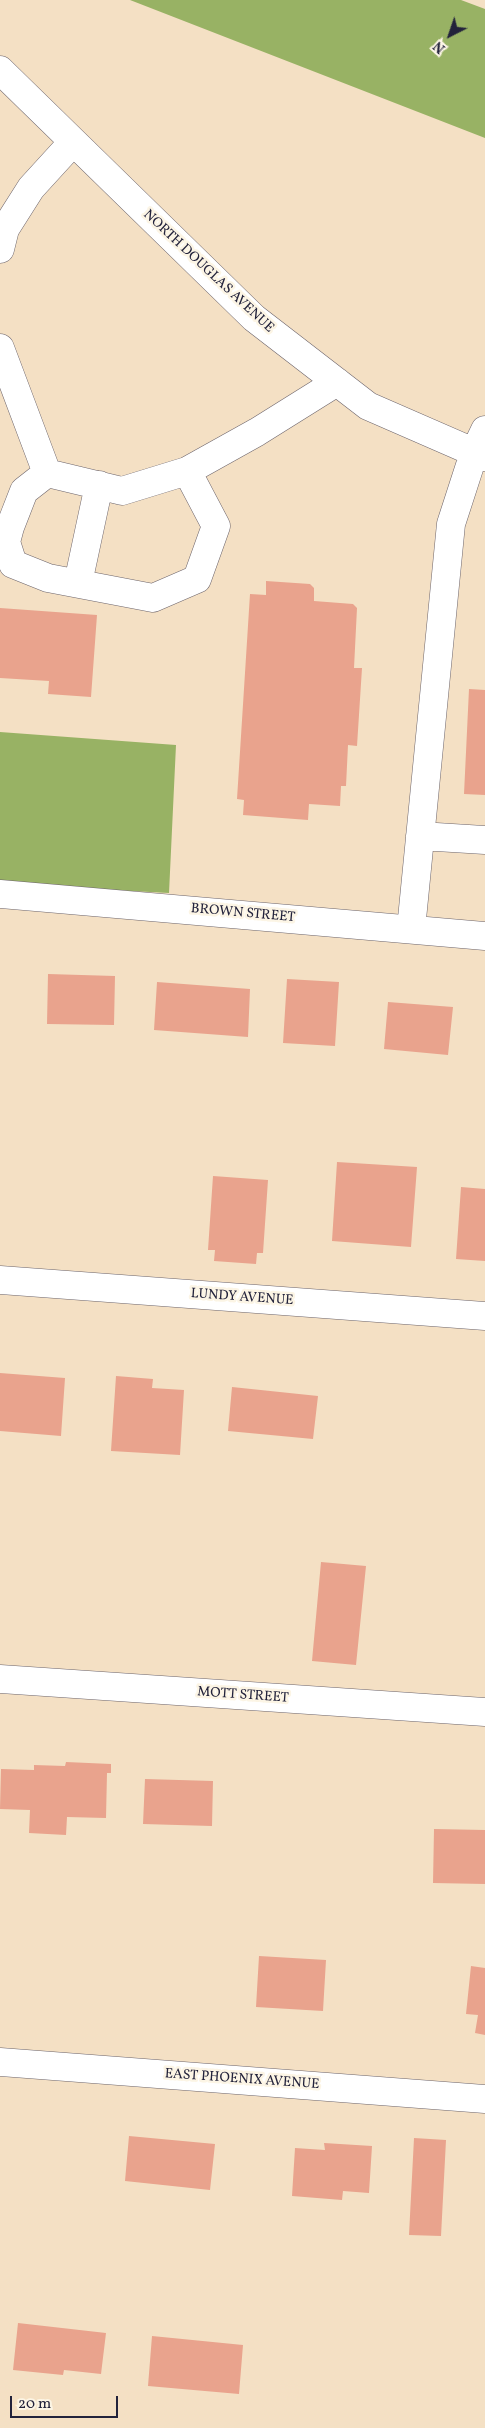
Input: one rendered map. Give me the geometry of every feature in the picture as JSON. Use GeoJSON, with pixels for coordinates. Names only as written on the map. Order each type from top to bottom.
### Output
{"type":"FeatureCollection","features":[{"type":"Feature","properties":{"kind":"street","name":"NORTH DOUGLAS AVENUE"},"geometry":{"type":"LineString","coordinates":[[1,74],[254,318],[368,406],[481,446]]}},
{"type":"Feature","properties":{"kind":"street"},"geometry":{"type":"LineString","coordinates":[[2,235],[31,188],[73,142]]}},
{"type":"Feature","properties":{"kind":"street"},"geometry":{"type":"LineString","coordinates":[[0,348],[48,473]]}},
{"type":"Feature","properties":{"kind":"street"},"geometry":{"type":"LineString","coordinates":[[48,473],[122,491],[187,471],[257,432],[337,382]]}},
{"type":"Feature","properties":{"kind":"street"},"geometry":{"type":"LineString","coordinates":[[411,929],[450,524],[481,446]]}},
{"type":"Feature","properties":{"kind":"street"},"geometry":{"type":"LineString","coordinates":[[48,473],[24,491],[6,542],[13,564],[48,578],[154,598],[197,579],[216,526],[187,471]]}},
{"type":"Feature","properties":{"kind":"street"},"geometry":{"type":"LineString","coordinates":[[78,583],[99,485]]}},
{"type":"Feature","properties":{"kind":"street"},"geometry":{"type":"LineString","coordinates":[[420,836],[485,840]]}},
{"type":"Feature","properties":{"kind":"street","name":"BROWN STREET"},"geometry":{"type":"LineString","coordinates":[[0,894],[485,936]]}},
{"type":"Feature","properties":{"kind":"street","name":"LUNDY AVENUE"},"geometry":{"type":"LineString","coordinates":[[0,1280],[485,1316]]}},
{"type":"Feature","properties":{"kind":"street","name":"MOTT STREET"},"geometry":{"type":"LineString","coordinates":[[0,1679],[485,1712]]}},
{"type":"Feature","properties":{"kind":"street","name":"EAST PHOENIX AVENUE"},"geometry":{"type":"LineString","coordinates":[[0,2062],[485,2099]]}},
{"type":"Feature","properties":{"kind":"green space"},"geometry":{"type":"Polygon","coordinates":[[[130,0],[461,0],[485,9],[485,138],[130,0]]]}},
{"type":"Feature","properties":{"kind":"green space"},"geometry":{"type":"Polygon","coordinates":[[[0,732],[176,745],[169,893],[0,884],[0,732]]]}},
{"type":"Feature","properties":{"kind":"building"},"geometry":{"type":"Polygon","coordinates":[[[266,581],[310,584],[314,588],[314,601],[353,604],[357,608],[354,668],[362,668],[357,746],[348,745],[346,786],[341,786],[340,806],[309,804],[308,820],[243,815],[244,800],[237,799],[250,594],[266,595],[266,581]]]}},
{"type":"Feature","properties":{"kind":"building"},"geometry":{"type":"Polygon","coordinates":[[[0,608],[97,615],[91,697],[48,694],[49,681],[0,678],[0,608]]]}},
{"type":"Feature","properties":{"kind":"building"},"geometry":{"type":"Polygon","coordinates":[[[469,689],[485,690],[485,795],[464,794],[469,689]]]}},
{"type":"Feature","properties":{"kind":"building"},"geometry":{"type":"Polygon","coordinates":[[[48,974],[115,976],[114,1025],[47,1024],[48,974]]]}},
{"type":"Feature","properties":{"kind":"building"},"geometry":{"type":"Polygon","coordinates":[[[287,979],[339,982],[335,1046],[283,1043],[287,979]]]}},
{"type":"Feature","properties":{"kind":"building"},"geometry":{"type":"Polygon","coordinates":[[[157,982],[250,989],[248,1037],[154,1030],[157,982]]]}},
{"type":"Feature","properties":{"kind":"building"},"geometry":{"type":"Polygon","coordinates":[[[388,1002],[453,1007],[448,1055],[384,1049],[388,1002]]]}},
{"type":"Feature","properties":{"kind":"building"},"geometry":{"type":"Polygon","coordinates":[[[337,1162],[417,1167],[411,1247],[332,1241],[337,1162]]]}},
{"type":"Feature","properties":{"kind":"building"},"geometry":{"type":"Polygon","coordinates":[[[213,1176],[268,1180],[263,1253],[257,1253],[256,1264],[214,1261],[215,1250],[208,1250],[213,1176]]]}},
{"type":"Feature","properties":{"kind":"building"},"geometry":{"type":"Polygon","coordinates":[[[461,1187],[485,1189],[485,1261],[456,1259],[461,1187]]]}},
{"type":"Feature","properties":{"kind":"building"},"geometry":{"type":"Polygon","coordinates":[[[0,1373],[65,1378],[61,1436],[0,1431],[0,1373]]]}},
{"type":"Feature","properties":{"kind":"building"},"geometry":{"type":"Polygon","coordinates":[[[116,1376],[153,1379],[152,1388],[184,1390],[180,1455],[111,1451],[116,1376]]]}},
{"type":"Feature","properties":{"kind":"building"},"geometry":{"type":"Polygon","coordinates":[[[232,1387],[318,1396],[313,1439],[228,1431],[232,1387]]]}},
{"type":"Feature","properties":{"kind":"building"},"geometry":{"type":"Polygon","coordinates":[[[321,1562],[366,1566],[356,1665],[312,1661],[321,1562]]]}},
{"type":"Feature","properties":{"kind":"building"},"geometry":{"type":"Polygon","coordinates":[[[66,1762],[111,1764],[111,1773],[107,1773],[106,1818],[67,1817],[66,1835],[29,1833],[30,1810],[0,1809],[1,1769],[34,1770],[34,1765],[65,1766],[66,1762]]]}},
{"type":"Feature","properties":{"kind":"building"},"geometry":{"type":"Polygon","coordinates":[[[145,1779],[213,1781],[212,1826],[143,1824],[145,1779]]]}},
{"type":"Feature","properties":{"kind":"building"},"geometry":{"type":"Polygon","coordinates":[[[434,1829],[485,1830],[485,1884],[433,1883],[434,1829]]]}},
{"type":"Feature","properties":{"kind":"building"},"geometry":{"type":"Polygon","coordinates":[[[259,1956],[326,1960],[323,2011],[256,2007],[259,1956]]]}},
{"type":"Feature","properties":{"kind":"building"},"geometry":{"type":"Polygon","coordinates":[[[471,1966],[485,1968],[485,2035],[475,2033],[478,2015],[466,2014],[471,1966]]]}},
{"type":"Feature","properties":{"kind":"building"},"geometry":{"type":"Polygon","coordinates":[[[129,2136],[215,2144],[210,2190],[125,2181],[129,2136]]]}},
{"type":"Feature","properties":{"kind":"building"},"geometry":{"type":"Polygon","coordinates":[[[414,2138],[446,2140],[441,2236],[409,2235],[414,2138]]]}},
{"type":"Feature","properties":{"kind":"building"},"geometry":{"type":"Polygon","coordinates":[[[324,2143],[372,2146],[369,2193],[343,2191],[342,2200],[292,2196],[295,2148],[325,2150],[324,2143]]]}},
{"type":"Feature","properties":{"kind":"building"},"geometry":{"type":"Polygon","coordinates":[[[18,2323],[106,2333],[101,2374],[64,2370],[63,2375],[13,2370],[18,2323]]]}},
{"type":"Feature","properties":{"kind":"building"},"geometry":{"type":"Polygon","coordinates":[[[152,2336],[243,2345],[239,2394],[148,2386],[152,2336]]]}}]}
